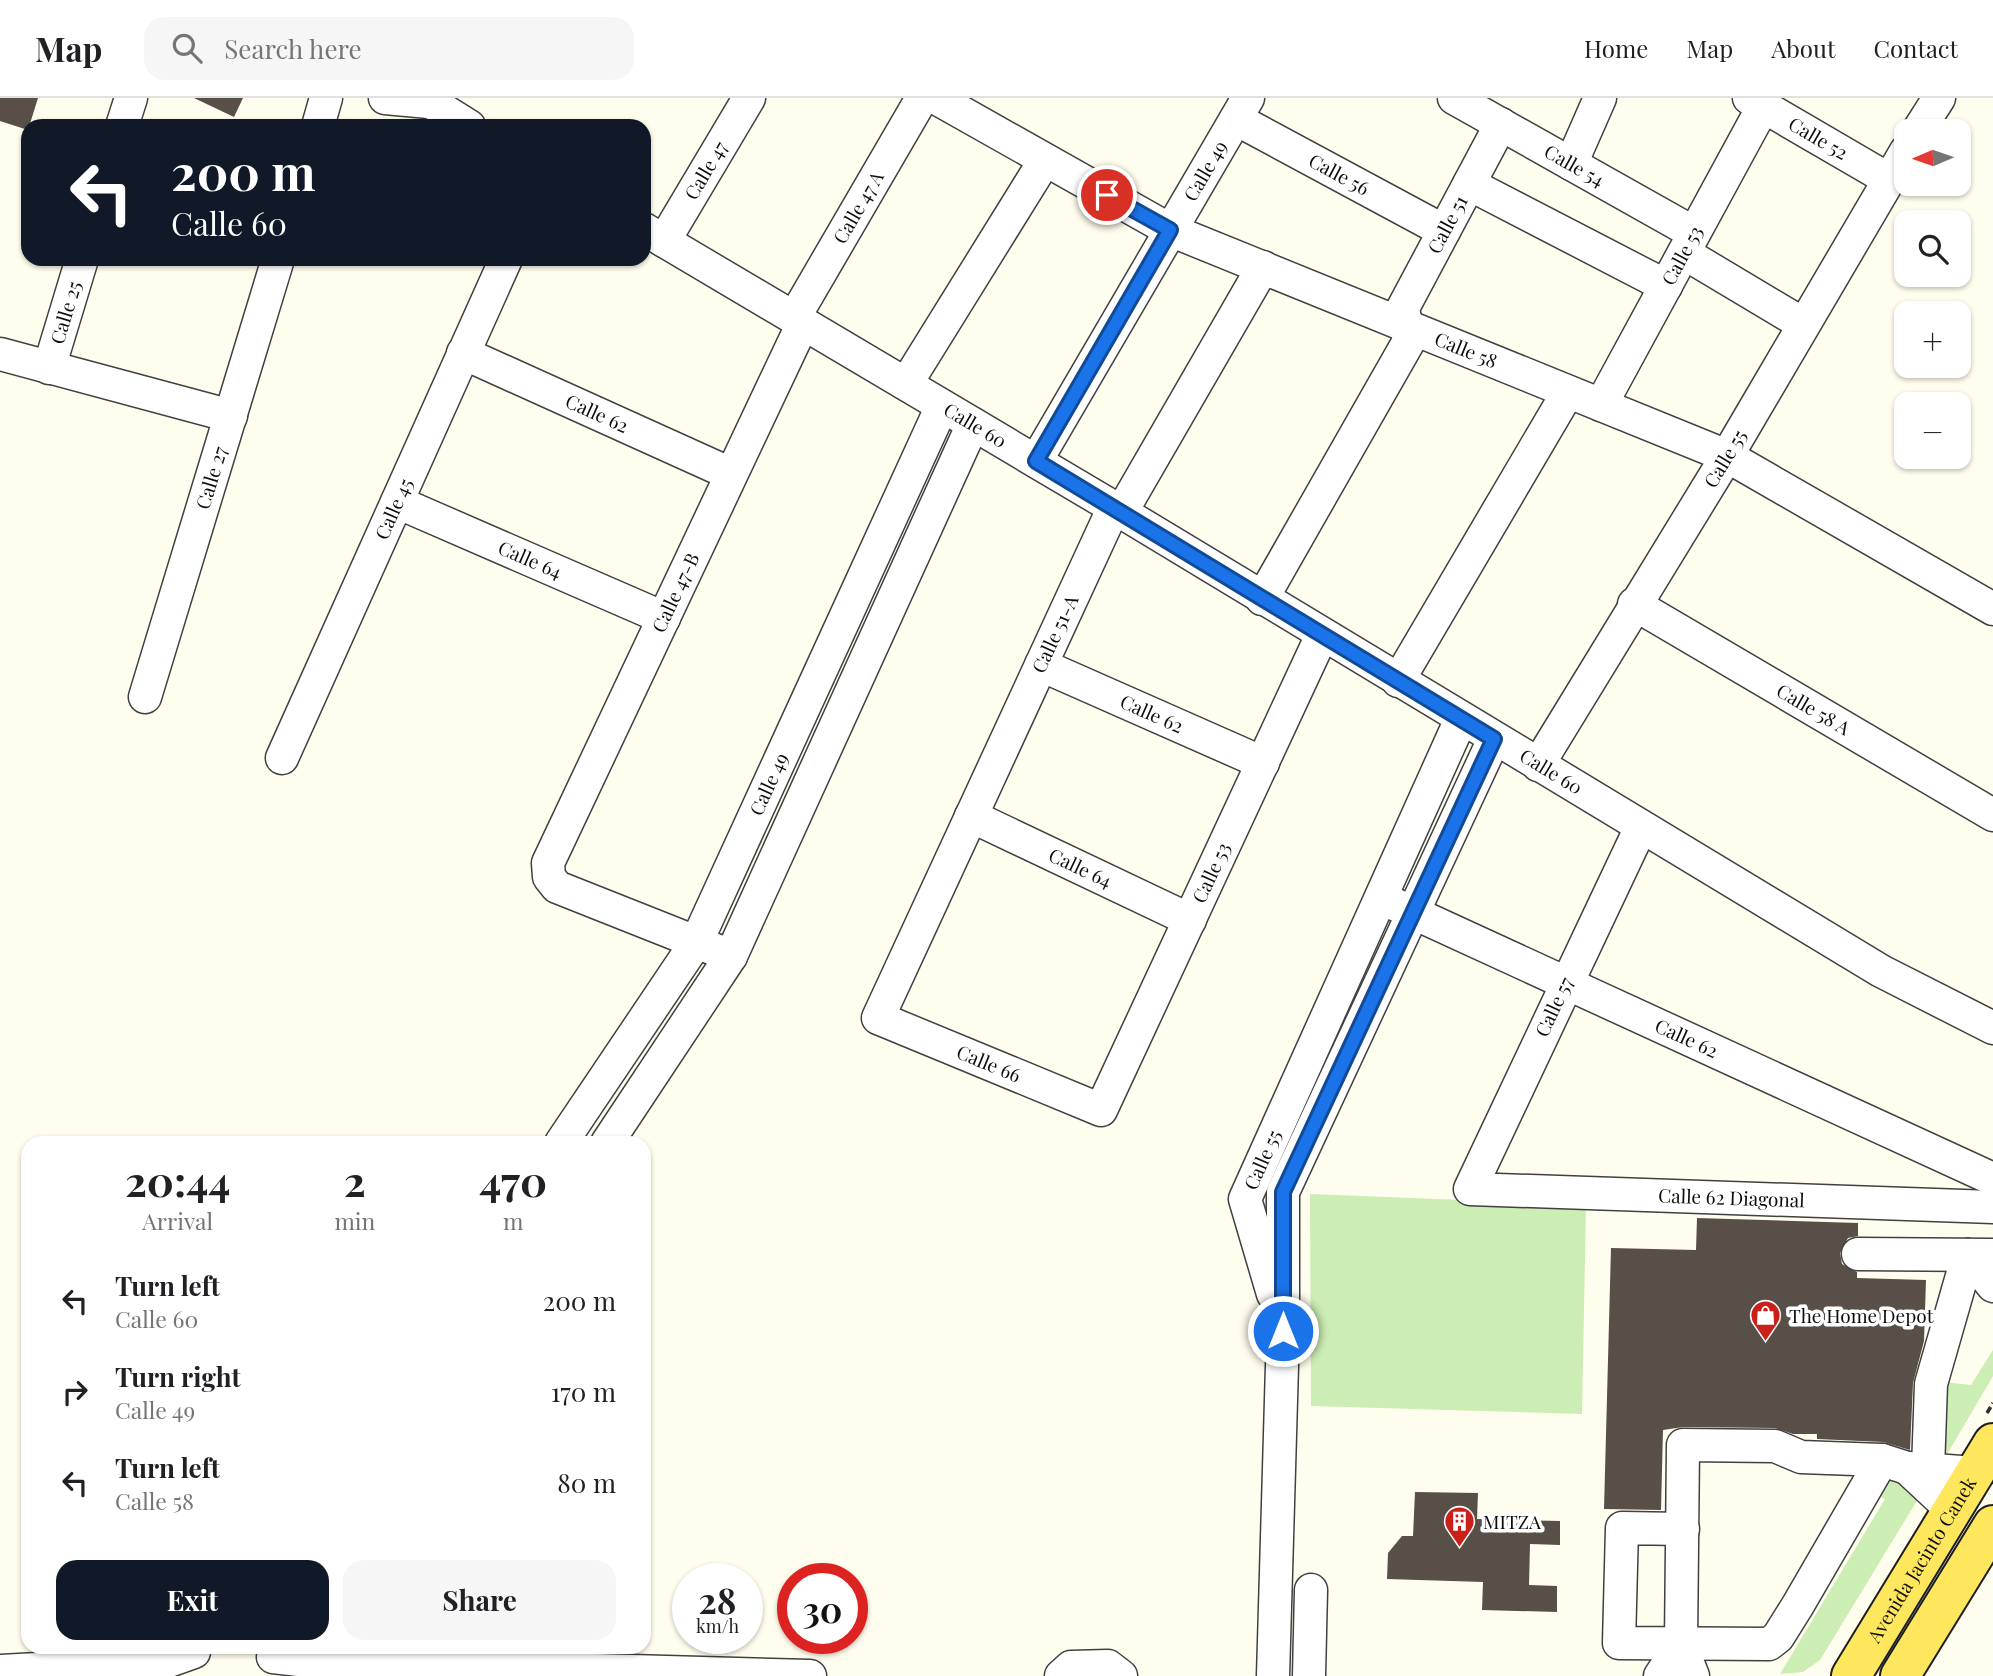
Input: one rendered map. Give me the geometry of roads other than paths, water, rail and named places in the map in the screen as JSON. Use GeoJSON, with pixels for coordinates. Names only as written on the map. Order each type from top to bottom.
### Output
{"type":"FeatureCollection","features":[{"type":"Feature","properties":{"kind":"main road","name":"Avenida Jacinto Canek"},"geometry":{"type":"LineString","coordinates":[[1851,1676],[1984,1458]]}},
{"type":"Feature","properties":{"kind":"main road"},"geometry":{"type":"LineString","coordinates":[[1900,1676],[1993,1525]]}},
{"type":"Feature","properties":{"kind":"street"},"geometry":{"type":"LineString","coordinates":[[124,119],[131,98]]}},
{"type":"Feature","properties":{"kind":"street"},"geometry":{"type":"LineString","coordinates":[[320,119],[326,98]]}},
{"type":"Feature","properties":{"kind":"street","name":"Calle 47 A"},"geometry":{"type":"LineString","coordinates":[[798,321],[922,98]]}},
{"type":"Feature","properties":{"kind":"street","name":"Calle 58"},"geometry":{"type":"LineString","coordinates":[[936,98],[1170,230],[1727,456],[1993,609]]}},
{"type":"Feature","properties":{"kind":"street","name":"Calle 54"},"geometry":{"type":"LineString","coordinates":[[1454,98],[1571,164],[1803,324]]}},
{"type":"Feature","properties":{"kind":"street"},"geometry":{"type":"LineString","coordinates":[[1571,164],[1601,98]]}},
{"type":"Feature","properties":{"kind":"street"},"geometry":{"type":"LineString","coordinates":[[1926,119],[1939,98]]}},
{"type":"Feature","properties":{"kind":"street"},"geometry":{"type":"LineString","coordinates":[[388,99],[426,100],[457,119]]}},
{"type":"Feature","properties":{"kind":"street","name":"Calle 47"},"geometry":{"type":"LineString","coordinates":[[654,235],[746,99]]}},
{"type":"Feature","properties":{"kind":"street","name":"Calle 52"},"geometry":{"type":"LineString","coordinates":[[1756,102],[1888,178]]}},
{"type":"Feature","properties":{"kind":"street","name":"Calle 53"},"geometry":{"type":"LineString","coordinates":[[1601,405],[1689,243],[1756,102]]}},
{"type":"Feature","properties":{"kind":"street","name":"Calle 49"},"geometry":{"type":"LineString","coordinates":[[1036,461],[1242,108]]}},
{"type":"Feature","properties":{"kind":"street","name":"Calle 56"},"geometry":{"type":"LineString","coordinates":[[1242,108],[1444,231]]}},
{"type":"Feature","properties":{"kind":"street","name":"Calle 51"},"geometry":{"type":"LineString","coordinates":[[1405,326],[1403,308],[1501,124]]}},
{"type":"Feature","properties":{"kind":"street"},"geometry":{"type":"LineString","coordinates":[[906,384],[1045,160]]}},
{"type":"Feature","properties":{"kind":"street","name":"Calle 55"},"geometry":{"type":"LineString","coordinates":[[1538,765],[1634,604],[1727,456],[1894,169]]}},
{"type":"Feature","properties":{"kind":"street"},"geometry":{"type":"LineString","coordinates":[[1469,184],[1666,286]]}},
{"type":"Feature","properties":{"kind":"street","name":"Calle 60"},"geometry":{"type":"LineString","coordinates":[[654,235],[1118,510],[1881,971],[1993,1028]]}},
{"type":"Feature","properties":{"kind":"street","name":"Calle 25"},"geometry":{"type":"LineString","coordinates":[[49,368],[80,266]]}},
{"type":"Feature","properties":{"kind":"street","name":"Calle 27"},"geometry":{"type":"LineString","coordinates":[[145,697],[276,266]]}},
{"type":"Feature","properties":{"kind":"street","name":"Calle 45"},"geometry":{"type":"LineString","coordinates":[[282,758],[503,266]]}},
{"type":"Feature","properties":{"kind":"street","name":"Calle 51-A"},"geometry":{"type":"LineString","coordinates":[[878,1018],[1108,520],[1129,499],[1263,267]]}},
{"type":"Feature","properties":{"kind":"street","name":"Calle 47-B"},"geometry":{"type":"LineString","coordinates":[[697,941],[557,887],[549,877],[548,863],[731,474],[798,321]]}},
{"type":"Feature","properties":{"kind":"street"},"geometry":{"type":"LineString","coordinates":[[1262,599],[1409,341],[1405,326]]}},
{"type":"Feature","properties":{"kind":"street","name":"Calle 62"},"geometry":{"type":"LineString","coordinates":[[464,353],[731,474]]}},
{"type":"Feature","properties":{"kind":"street"},"geometry":{"type":"LineString","coordinates":[[0,354],[231,416]]}},
{"type":"Feature","properties":{"kind":"street"},"geometry":{"type":"LineString","coordinates":[[1398,681],[1568,392]]}},
{"type":"Feature","properties":{"kind":"street","name":"Calle 49"},"geometry":{"type":"LineString","coordinates":[[566,1136],[697,941],[942,406]]}},
{"type":"Feature","properties":{"kind":"street","name":"Calle 49"},"geometry":{"type":"LineString","coordinates":[[611,1136],[731,956],[973,424]]}},
{"type":"Feature","properties":{"kind":"street","name":"Calle 64"},"geometry":{"type":"LineString","coordinates":[[397,502],[664,618]]}},
{"type":"Feature","properties":{"kind":"street","name":"Calle 58 A"},"geometry":{"type":"LineString","coordinates":[[1634,604],[1993,815]]}},
{"type":"Feature","properties":{"kind":"street","name":"Calle 53"},"geometry":{"type":"LineString","coordinates":[[1101,1110],[1322,635]]}},
{"type":"Feature","properties":{"kind":"street"},"geometry":{"type":"LineString","coordinates":[[828,656],[860,672]]}},
{"type":"Feature","properties":{"kind":"street","name":"Calle 62"},"geometry":{"type":"LineString","coordinates":[[1041,665],[1263,763]]}},
{"type":"Feature","properties":{"kind":"street","name":"Calle 55"},"geometry":{"type":"LineString","coordinates":[[1283,1331],[1245,1199],[1461,719]]}},
{"type":"Feature","properties":{"kind":"street","name":"Calle 55"},"geometry":{"type":"LineString","coordinates":[[1283,1331],[1283,1192],[1494,739]]}},
{"type":"Feature","properties":{"kind":"street","name":"Calle 64"},"geometry":{"type":"LineString","coordinates":[[971,816],[1190,920]]}},
{"type":"Feature","properties":{"kind":"street","name":"Calle 57"},"geometry":{"type":"LineString","coordinates":[[1470,1189],[1641,827]]}},
{"type":"Feature","properties":{"kind":"street","name":"Calle 62"},"geometry":{"type":"LineString","coordinates":[[1381,898],[1993,1179]]}},
{"type":"Feature","properties":{"kind":"street"},"geometry":{"type":"LineString","coordinates":[[697,941],[731,956]]}},
{"type":"Feature","properties":{"kind":"street","name":"Calle 66"},"geometry":{"type":"LineString","coordinates":[[878,1018],[1101,1110]]}},
{"type":"Feature","properties":{"kind":"street","name":"Calle 62 Diagonal"},"geometry":{"type":"LineString","coordinates":[[1470,1189],[1993,1207]]}},
{"type":"Feature","properties":{"kind":"street"},"geometry":{"type":"LineString","coordinates":[[1858,1254],[1981,1255]]}},
{"type":"Feature","properties":{"kind":"street"},"geometry":{"type":"LineString","coordinates":[[1981,1255],[1993,1286]]}},
{"type":"Feature","properties":{"kind":"street"},"geometry":{"type":"LineString","coordinates":[[1683,1529],[1622,1528],[1619,1643],[1769,1644],[1778,1637],[1906,1466],[1931,1384],[1981,1255]]}},
{"type":"Feature","properties":{"kind":"street"},"geometry":{"type":"LineString","coordinates":[[1273,1676],[1283,1331]]}},
{"type":"Feature","properties":{"kind":"street"},"geometry":{"type":"LineString","coordinates":[[1693,1676],[1681,1645],[1683,1445],[1775,1447],[1801,1457],[1906,1466],[1984,1458]]}},
{"type":"Feature","properties":{"kind":"street"},"geometry":{"type":"LineString","coordinates":[[1906,1466],[1952,1510]]}},
{"type":"Feature","properties":{"kind":"street"},"geometry":{"type":"LineString","coordinates":[[1309,1676],[1320,1590],[1327,1676]]}},
{"type":"Feature","properties":{"kind":"street"},"geometry":{"type":"LineString","coordinates":[[1660,1676],[1681,1645]]}},
{"type":"Feature","properties":{"kind":"street"},"geometry":{"type":"LineString","coordinates":[[110,1665],[128,1654]]}},
{"type":"Feature","properties":{"kind":"street"},"geometry":{"type":"LineString","coordinates":[[271,1656],[340,1655],[810,1676]]}},
{"type":"Feature","properties":{"kind":"street"},"geometry":{"type":"LineString","coordinates":[[0,1671],[166,1662],[193,1658]]}},
{"type":"Feature","properties":{"kind":"street"},"geometry":{"type":"LineString","coordinates":[[1061,1676],[1071,1667],[1108,1666],[1121,1676]]}},
{"type":"Feature","properties":{"kind":"place","name":"The Home Depot"},"geometry":{"type":"Point","coordinates":[1766,1343]}},
{"type":"Feature","properties":{"kind":"place","name":"MITZA"},"geometry":{"type":"Point","coordinates":[1460,1549]}}]}
